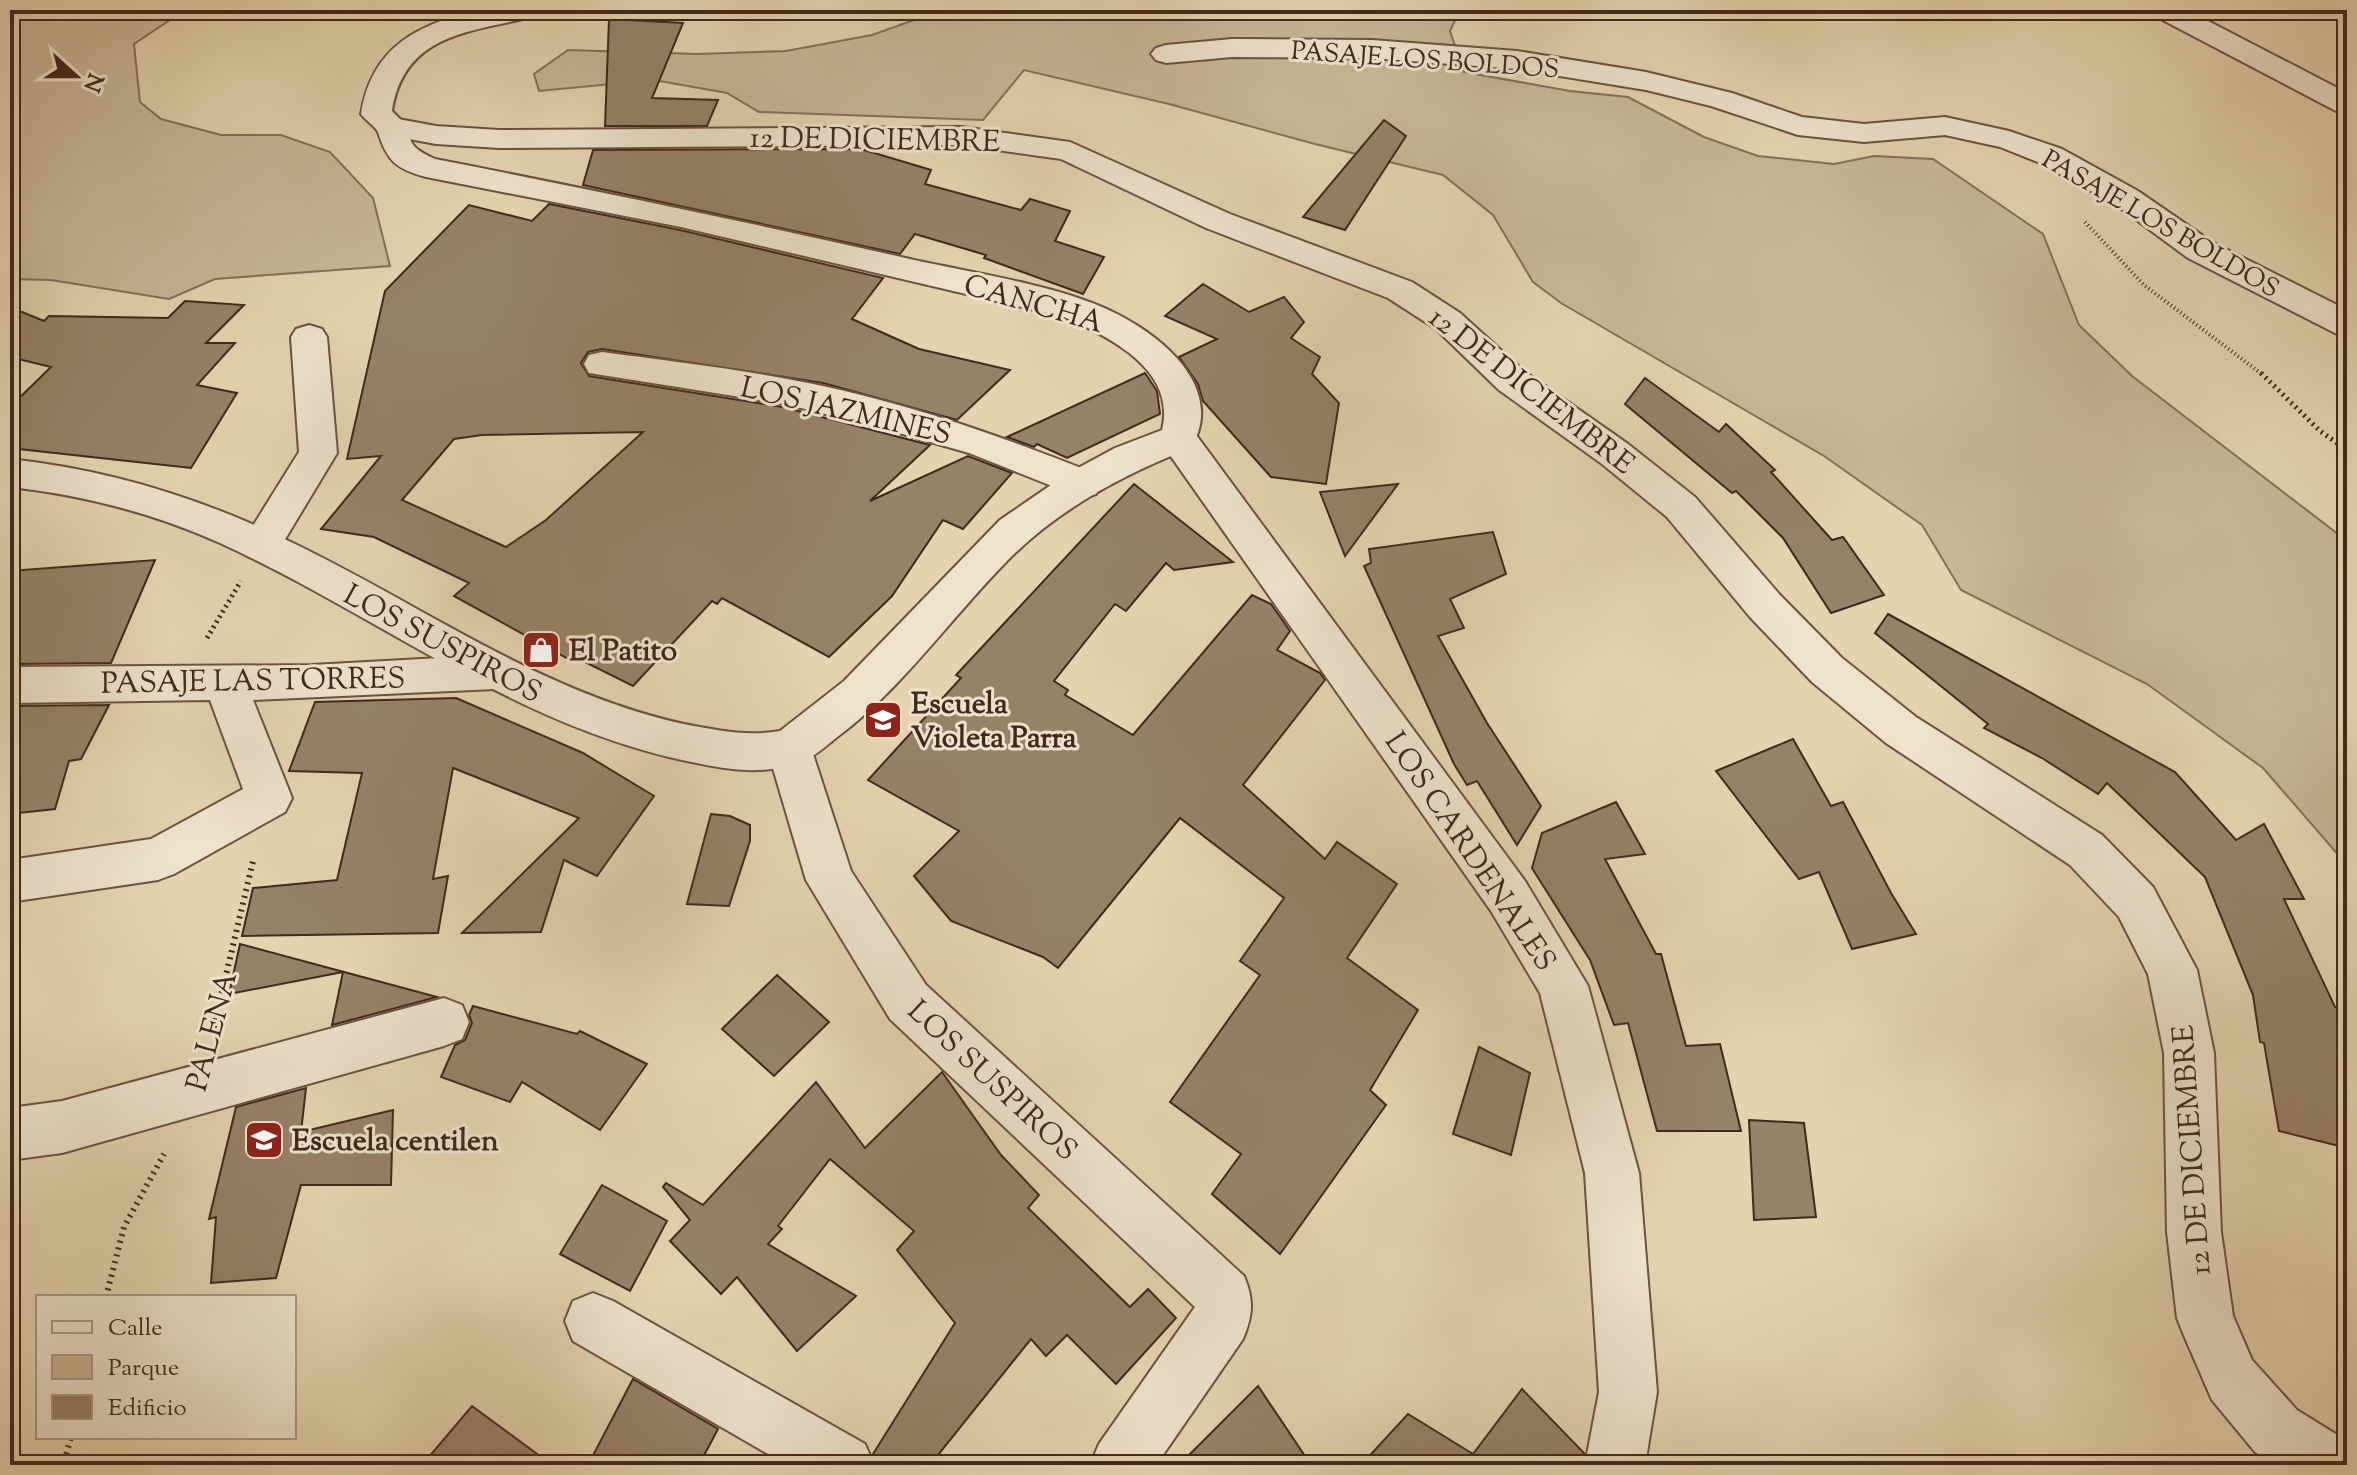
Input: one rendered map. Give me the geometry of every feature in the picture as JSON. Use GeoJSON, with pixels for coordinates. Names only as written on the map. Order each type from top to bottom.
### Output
{"type":"FeatureCollection","features":[{"type":"Feature","properties":{"kind":"street"},"geometry":{"type":"LineString","coordinates":[[393,127],[376,114],[379,95],[391,67],[419,44],[457,22],[526,10]]}},
{"type":"Feature","properties":{"kind":"street"},"geometry":{"type":"LineString","coordinates":[[2165,10],[2347,105]]}},
{"type":"Feature","properties":{"kind":"street","name":"PASAJE LOS BOLDOS"},"geometry":{"type":"LineString","coordinates":[[1166,54],[1232,48],[1372,49],[1517,60],[1646,81],[1721,99],[1798,126],[1864,133],[1945,126],[1996,137],[2051,156],[2127,198],[2200,250],[2347,325]]}},
{"type":"Feature","properties":{"kind":"street","name":"CANCHA"},"geometry":{"type":"LineString","coordinates":[[393,127],[392,141],[400,155],[426,167],[681,217],[1074,308],[1108,321],[1135,340],[1171,375],[1182,395],[1184,417],[1178,438]]}},
{"type":"Feature","properties":{"kind":"street","name":"12 DE DICIEMBRE"},"geometry":{"type":"LineString","coordinates":[[393,127],[436,135],[499,139],[946,136],[1020,142],[1070,151],[1218,221],[1400,290],[1448,321],[1512,381],[1615,454],[1681,507],[1765,606],[1827,670],[1901,730],[2086,850],[2136,902],[2172,970],[2189,1053],[2194,1232],[2205,1318],[2232,1380],[2276,1431],[2331,1465]]}},
{"type":"Feature","properties":{"kind":"street"},"geometry":{"type":"LineString","coordinates":[[261,545],[318,453],[309,337]]}},
{"type":"Feature","properties":{"kind":"street","name":"LOS JAZMINES"},"geometry":{"type":"LineString","coordinates":[[602,364],[784,391],[871,412],[981,443],[1082,484]]}},
{"type":"Feature","properties":{"kind":"street"},"geometry":{"type":"LineString","coordinates":[[789,748],[837,715],[997,546],[1036,512],[1082,484],[1157,445],[1178,438]]}},
{"type":"Feature","properties":{"kind":"street","name":"LOS CARDENALES"},"geometry":{"type":"LineString","coordinates":[[1178,438],[1508,896],[1563,986],[1612,1173],[1628,1392],[1615,1465]]}},
{"type":"Feature","properties":{"kind":"street","name":"LOS SUSPIROS"},"geometry":{"type":"LineString","coordinates":[[10,473],[54,476],[139,495],[261,545],[568,710],[661,740],[745,753],[789,748],[830,880],[908,1002],[1224,1296],[1223,1319],[1120,1465]]}},
{"type":"Feature","properties":{"kind":"street","name":"PASAJE LAS TORRES"},"geometry":{"type":"LineString","coordinates":[[10,685],[312,682],[495,672]]}},
{"type":"Feature","properties":{"kind":"street"},"geometry":{"type":"LineString","coordinates":[[10,881],[158,859],[269,798],[224,682]]}},
{"type":"Feature","properties":{"kind":"street"},"geometry":{"type":"LineString","coordinates":[[10,1134],[62,1127],[198,1092],[444,1022]]}},
{"type":"Feature","properties":{"kind":"street"},"geometry":{"type":"LineString","coordinates":[[593,1321],[844,1465]]}},
{"type":"Feature","properties":{"kind":"path"},"geometry":{"type":"LineString","coordinates":[[2083,220],[2144,285],[2267,378],[2320,431],[2347,450]]}},
{"type":"Feature","properties":{"kind":"path"},"geometry":{"type":"LineString","coordinates":[[181,683],[261,545]]}},
{"type":"Feature","properties":{"kind":"path","name":"PALENA"},"geometry":{"type":"LineString","coordinates":[[107,1295],[124,1227],[198,1092],[269,798]]}},
{"type":"Feature","properties":{"kind":"path"},"geometry":{"type":"LineString","coordinates":[[69,1465],[64,1462],[70,1439]]}},
{"type":"Feature","properties":{"kind":"green space"},"geometry":{"type":"Polygon","coordinates":[[[10,10],[185,10],[134,44],[140,102],[161,119],[221,135],[281,135],[330,152],[373,198],[390,266],[215,279],[169,299],[51,280],[10,279],[10,10]]]}},
{"type":"Feature","properties":{"kind":"green space"},"geometry":{"type":"Polygon","coordinates":[[[942,10],[1460,10],[1450,31],[1464,72],[1570,91],[1628,97],[1704,137],[1758,156],[1834,164],[1874,156],[1933,159],[2043,234],[2079,325],[2132,376],[2347,541],[2347,865],[2263,768],[2147,684],[1961,590],[1922,525],[1824,456],[1561,303],[1533,282],[1493,215],[1443,175],[1024,70],[983,120],[759,112],[727,93],[654,80],[539,91],[534,74],[568,50],[697,54],[786,51],[872,35],[942,10]]]}},
{"type":"Feature","properties":{"kind":"building"},"geometry":{"type":"Polygon","coordinates":[[[609,19],[683,23],[652,98],[718,100],[707,126],[605,126],[609,19]]]}},
{"type":"Feature","properties":{"kind":"building"},"geometry":{"type":"Polygon","coordinates":[[[1384,120],[1406,136],[1345,230],[1303,217],[1384,120]]]}},
{"type":"Feature","properties":{"kind":"building"},"geometry":{"type":"Polygon","coordinates":[[[861,149],[931,170],[925,184],[1021,210],[1030,199],[1070,211],[1055,241],[1104,257],[1083,294],[984,258],[986,255],[915,234],[900,254],[583,185],[593,150],[861,149]]]}},
{"type":"Feature","properties":{"kind":"building"},"geometry":{"type":"Polygon","coordinates":[[[549,204],[680,230],[883,278],[852,319],[919,349],[1010,370],[957,420],[823,383],[602,349],[588,352],[581,363],[589,376],[783,407],[930,445],[870,501],[968,456],[1012,473],[963,529],[943,520],[892,596],[829,657],[722,598],[717,604],[712,601],[633,686],[573,656],[570,660],[454,596],[469,583],[374,537],[321,529],[381,456],[347,459],[385,291],[469,205],[532,221],[549,204]],[[643,432],[482,435],[454,439],[402,500],[506,547],[546,520],[643,432]]]}},
{"type":"Feature","properties":{"kind":"building"},"geometry":{"type":"Polygon","coordinates":[[[1203,284],[1249,312],[1284,297],[1304,322],[1291,338],[1320,357],[1312,374],[1339,403],[1326,484],[1271,477],[1203,401],[1198,384],[1179,357],[1217,339],[1165,316],[1203,284]]]}},
{"type":"Feature","properties":{"kind":"building"},"geometry":{"type":"Polygon","coordinates":[[[185,301],[244,305],[206,343],[235,343],[197,385],[237,393],[191,468],[10,448],[10,407],[51,367],[10,357],[10,307],[44,321],[49,316],[168,318],[185,301]]]}},
{"type":"Feature","properties":{"kind":"building"},"geometry":{"type":"Polygon","coordinates":[[[1145,373],[1157,391],[1160,414],[1067,458],[1037,444],[1034,447],[1007,437],[1145,373]]]}},
{"type":"Feature","properties":{"kind":"building"},"geometry":{"type":"Polygon","coordinates":[[[1645,378],[1719,432],[1726,424],[1775,470],[1771,472],[1832,540],[1843,537],[1884,595],[1831,613],[1783,538],[1736,491],[1732,493],[1625,404],[1645,378]]]}},
{"type":"Feature","properties":{"kind":"building"},"geometry":{"type":"Polygon","coordinates":[[[1134,484],[1233,562],[1174,570],[1166,563],[1126,611],[1115,604],[1054,681],[1068,690],[1065,695],[1133,735],[1252,595],[1271,604],[1290,631],[1277,650],[1320,673],[1325,680],[1243,785],[1325,859],[1337,842],[1397,884],[1347,958],[1418,1010],[1370,1090],[1386,1105],[1280,1254],[1212,1194],[1241,1154],[1170,1102],[1260,975],[1240,961],[1284,898],[1180,818],[1058,968],[1043,957],[951,921],[914,876],[959,831],[868,780],[961,678],[956,675],[1134,484]]]}},
{"type":"Feature","properties":{"kind":"building"},"geometry":{"type":"Polygon","coordinates":[[[1398,484],[1345,556],[1320,492],[1398,484]]]}},
{"type":"Feature","properties":{"kind":"building"},"geometry":{"type":"Polygon","coordinates":[[[1493,532],[1506,574],[1450,599],[1464,628],[1438,636],[1487,723],[1541,806],[1517,845],[1477,781],[1467,785],[1454,764],[1364,566],[1371,563],[1369,549],[1493,532]]]}},
{"type":"Feature","properties":{"kind":"building"},"geometry":{"type":"Polygon","coordinates":[[[155,560],[111,663],[10,664],[10,571],[155,560]]]}},
{"type":"Feature","properties":{"kind":"building"},"geometry":{"type":"Polygon","coordinates":[[[1888,614],[2175,772],[2236,840],[2264,824],[2304,899],[2284,899],[2335,1007],[2347,1010],[2347,1148],[2279,1131],[2253,995],[2205,877],[2107,783],[2098,794],[2042,758],[1984,728],[1988,724],[1875,633],[1888,614]]]}},
{"type":"Feature","properties":{"kind":"building"},"geometry":{"type":"Polygon","coordinates":[[[456,698],[583,753],[654,796],[597,876],[564,860],[541,932],[462,933],[579,818],[453,768],[433,879],[448,876],[438,933],[242,936],[253,888],[337,880],[362,773],[289,771],[315,702],[456,698]]]}},
{"type":"Feature","properties":{"kind":"building"},"geometry":{"type":"Polygon","coordinates":[[[109,705],[81,759],[69,761],[55,809],[10,814],[10,706],[109,705]]]}},
{"type":"Feature","properties":{"kind":"building"},"geometry":{"type":"Polygon","coordinates":[[[1793,739],[1831,806],[1843,802],[1916,934],[1852,949],[1819,872],[1799,879],[1716,771],[1793,739]]]}},
{"type":"Feature","properties":{"kind":"building"},"geometry":{"type":"Polygon","coordinates":[[[1616,802],[1645,854],[1605,859],[1656,954],[1661,954],[1686,1046],[1720,1044],[1741,1131],[1657,1131],[1628,1023],[1614,1025],[1590,960],[1532,868],[1542,833],[1616,802]]]}},
{"type":"Feature","properties":{"kind":"building"},"geometry":{"type":"Polygon","coordinates":[[[711,814],[730,816],[750,825],[750,841],[729,906],[687,904],[711,814]]]}},
{"type":"Feature","properties":{"kind":"building"},"geometry":{"type":"Polygon","coordinates":[[[240,944],[437,997],[332,1025],[343,972],[229,994],[240,944]]]}},
{"type":"Feature","properties":{"kind":"building"},"geometry":{"type":"Polygon","coordinates":[[[777,975],[829,1022],[774,1076],[722,1029],[777,975]]]}},
{"type":"Feature","properties":{"kind":"building"},"geometry":{"type":"Polygon","coordinates":[[[473,1006],[577,1034],[580,1031],[647,1064],[600,1130],[522,1082],[510,1102],[441,1077],[455,1045],[465,1040],[472,1023],[469,1015],[473,1006]]]}},
{"type":"Feature","properties":{"kind":"building"},"geometry":{"type":"Polygon","coordinates":[[[1479,1047],[1530,1073],[1511,1155],[1453,1134],[1479,1047]]]}},
{"type":"Feature","properties":{"kind":"building"},"geometry":{"type":"Polygon","coordinates":[[[942,1072],[1001,1155],[1039,1195],[1028,1208],[1130,1307],[1148,1289],[1176,1318],[1116,1384],[1067,1335],[1046,1356],[1031,1339],[930,1465],[877,1465],[873,1454],[955,1323],[897,1250],[914,1231],[830,1159],[778,1226],[782,1229],[768,1244],[856,1296],[797,1351],[737,1277],[721,1294],[670,1241],[690,1220],[663,1187],[666,1183],[703,1205],[816,1082],[865,1148],[942,1072]]]}},
{"type":"Feature","properties":{"kind":"building"},"geometry":{"type":"Polygon","coordinates":[[[306,1088],[301,1132],[393,1110],[391,1185],[301,1185],[276,1278],[211,1283],[216,1217],[209,1219],[236,1107],[306,1088]]]}},
{"type":"Feature","properties":{"kind":"building"},"geometry":{"type":"Polygon","coordinates":[[[1749,1120],[1804,1123],[1816,1217],[1754,1220],[1749,1120]]]}},
{"type":"Feature","properties":{"kind":"building"},"geometry":{"type":"Polygon","coordinates":[[[602,1185],[667,1221],[630,1291],[560,1254],[602,1185]]]}},
{"type":"Feature","properties":{"kind":"building"},"geometry":{"type":"Polygon","coordinates":[[[633,1379],[718,1429],[699,1465],[588,1465],[633,1379]]]}},
{"type":"Feature","properties":{"kind":"building"},"geometry":{"type":"Polygon","coordinates":[[[1258,1386],[1311,1465],[1179,1465],[1258,1386]]]}},
{"type":"Feature","properties":{"kind":"building"},"geometry":{"type":"Polygon","coordinates":[[[1522,1389],[1584,1453],[1582,1465],[1361,1465],[1408,1414],[1473,1454],[1522,1389]]]}},
{"type":"Feature","properties":{"kind":"building"},"geometry":{"type":"Polygon","coordinates":[[[472,1406],[552,1465],[422,1465],[472,1406]]]}},
{"type":"Feature","properties":{"kind":"place","name":"El Patito"},"geometry":{"type":"Point","coordinates":[541,650]}},
{"type":"Feature","properties":{"kind":"place","name":"Escuela Violeta Parra"},"geometry":{"type":"Point","coordinates":[883,720]}},
{"type":"Feature","properties":{"kind":"place","name":"Escuela centilen"},"geometry":{"type":"Point","coordinates":[264,1140]}}]}
